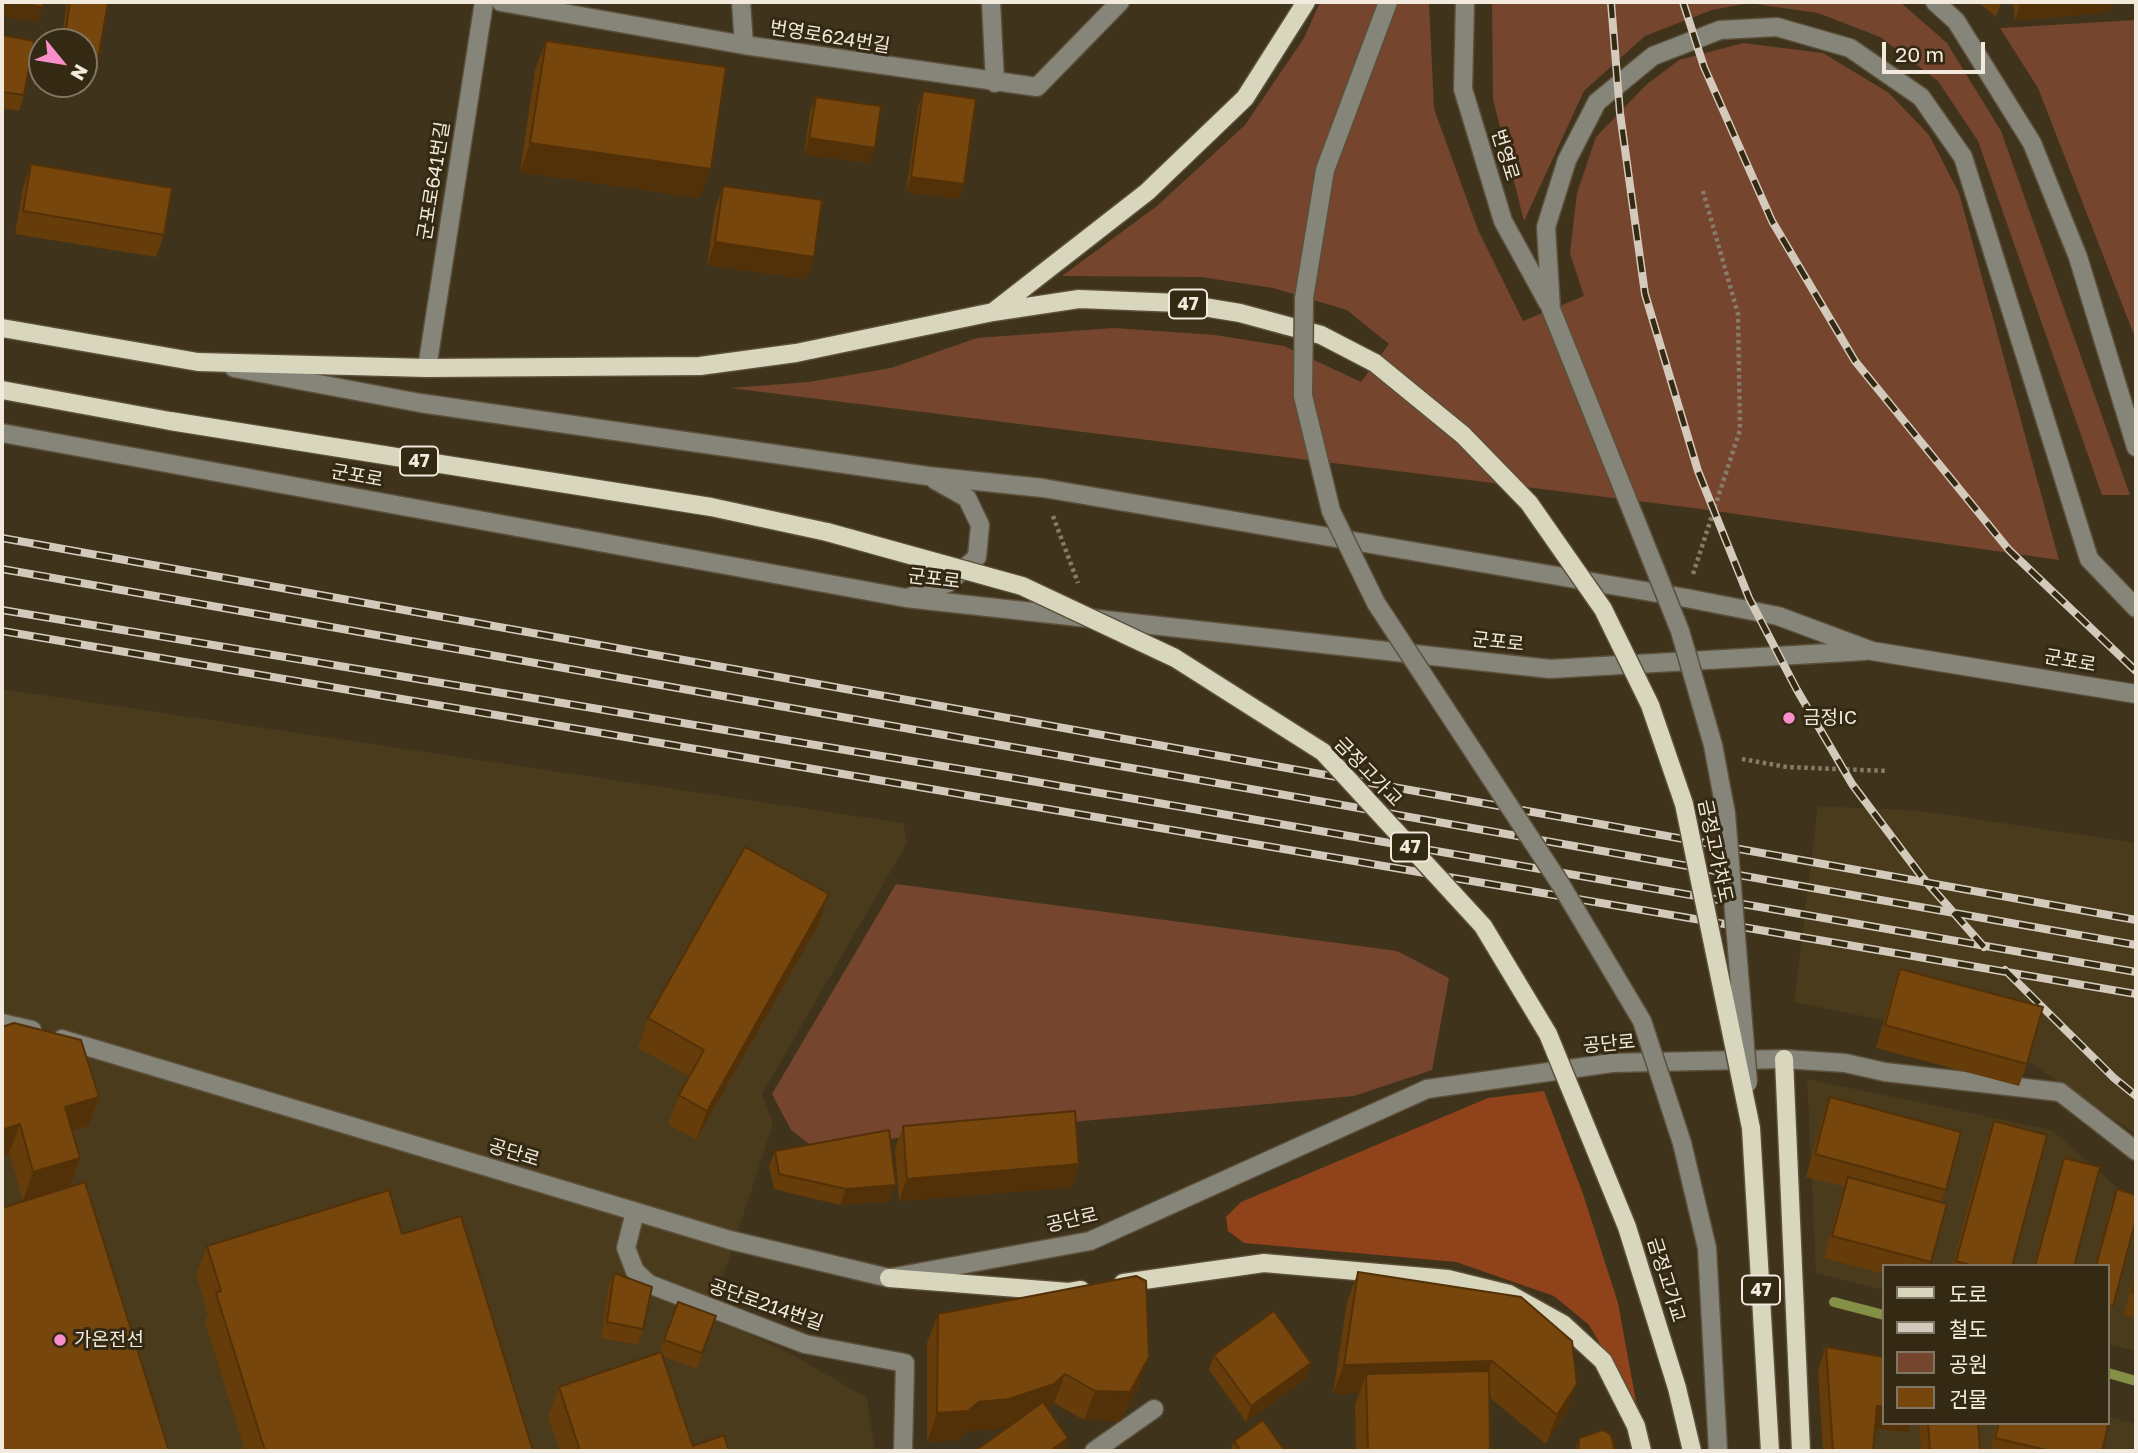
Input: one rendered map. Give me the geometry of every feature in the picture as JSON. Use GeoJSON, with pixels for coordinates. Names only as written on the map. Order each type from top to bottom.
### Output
{"type":"FeatureCollection","features":[{"type":"Feature","properties":{"kind":"main road"},"geometry":{"type":"LineString","coordinates":[[993,312],[1147,192],[1245,97],[1306,2]]}},
{"type":"Feature","properties":{"kind":"main road","name":"군포로"},"geometry":{"type":"LineString","coordinates":[[2,328],[198,362],[426,368],[700,366],[796,353],[993,312],[1079,299],[1179,303],[1240,313],[1321,335],[1375,363]]}},
{"type":"Feature","properties":{"kind":"main road","name":"금정고가차도"},"geometry":{"type":"LineString","coordinates":[[1375,363],[1463,435],[1529,503],[1603,609],[1650,705],[1684,804],[1751,1128],[1770,1451]]}},
{"type":"Feature","properties":{"kind":"main road","name":"군포로"},"geometry":{"type":"LineString","coordinates":[[2,390],[170,421],[711,507],[828,532]]}},
{"type":"Feature","properties":{"kind":"main road","name":"금정고가교"},"geometry":{"type":"LineString","coordinates":[[828,532],[1022,586],[1175,658],[1323,752],[1483,926],[1548,1034],[1628,1227],[1677,1388],[1692,1451]]}},
{"type":"Feature","properties":{"kind":"main road"},"geometry":{"type":"LineString","coordinates":[[1784,1059],[1801,1451]]}},
{"type":"Feature","properties":{"kind":"main road"},"geometry":{"type":"LineString","coordinates":[[889,1278],[1069,1292],[1264,1263],[1447,1279],[1509,1294],[1563,1324],[1603,1362],[1636,1426],[1642,1451]]}},
{"type":"Feature","properties":{"kind":"street","name":"군포로641번길"},"geometry":{"type":"LineString","coordinates":[[426,368],[484,2]]}},
{"type":"Feature","properties":{"kind":"street","name":"번영로624번길"},"geometry":{"type":"LineString","coordinates":[[500,2],[744,45],[1037,87],[1120,2]]}},
{"type":"Feature","properties":{"kind":"street"},"geometry":{"type":"LineString","coordinates":[[741,2],[744,45]]}},
{"type":"Feature","properties":{"kind":"street"},"geometry":{"type":"LineString","coordinates":[[991,2],[995,83]]}},
{"type":"Feature","properties":{"kind":"street"},"geometry":{"type":"LineString","coordinates":[[1388,2],[1325,170],[1304,298],[1303,396],[1331,511],[1376,603],[1561,885],[1642,1021],[1682,1143],[1707,1248],[1718,1451]]}},
{"type":"Feature","properties":{"kind":"street","name":"번영로"},"geometry":{"type":"LineString","coordinates":[[1465,2],[1463,89],[1503,221],[1551,309]]}},
{"type":"Feature","properties":{"kind":"street"},"geometry":{"type":"LineString","coordinates":[[1935,2],[1956,21],[2032,143],[2078,257],[2136,447]]}},
{"type":"Feature","properties":{"kind":"street"},"geometry":{"type":"LineString","coordinates":[[1751,1128],[1726,814],[1713,745],[1680,631],[1551,309],[1546,227],[1567,160],[1597,102],[1653,56],[1720,30],[1777,27],[1850,48],[1921,97],[1963,157],[2089,559],[2136,608]]}},
{"type":"Feature","properties":{"kind":"street","name":"군포로"},"geometry":{"type":"LineString","coordinates":[[198,362],[420,403],[928,476],[1043,488],[1686,598],[1778,616],[1872,651],[2136,694]]}},
{"type":"Feature","properties":{"kind":"street","name":"군포로"},"geometry":{"type":"LineString","coordinates":[[2,433],[906,598],[1550,669],[1872,651]]}},
{"type":"Feature","properties":{"kind":"street"},"geometry":{"type":"LineString","coordinates":[[906,598],[948,583],[976,557],[981,525],[967,498],[928,476]]}},
{"type":"Feature","properties":{"kind":"street","name":"공단로"},"geometry":{"type":"LineString","coordinates":[[2,1023],[730,1240],[889,1278],[1090,1241],[1427,1089],[1612,1063],[1784,1059],[1845,1063],[1885,1072],[2060,1092],[2136,1151]]}},
{"type":"Feature","properties":{"kind":"street","name":"공단로214번길"},"geometry":{"type":"LineString","coordinates":[[635,1212],[626,1248],[635,1271],[649,1284],[805,1344],[905,1363],[903,1451]]}},
{"type":"Feature","properties":{"kind":"street"},"geometry":{"type":"LineString","coordinates":[[1094,1451],[1154,1409]]}},
{"type":"Feature","properties":{"kind":"path"},"geometry":{"type":"LineString","coordinates":[[1686,598],[1740,430],[1738,314],[1703,191]]}},
{"type":"Feature","properties":{"kind":"path"},"geometry":{"type":"LineString","coordinates":[[1043,488],[1091,617]]}},
{"type":"Feature","properties":{"kind":"path"},"geometry":{"type":"LineString","coordinates":[[1734,757],[1787,767],[1888,771]]}},
{"type":"Feature","properties":{"kind":"shaded area"},"geometry":{"type":"Polygon","coordinates":[[[2,689],[903,823],[907,843],[762,1094],[773,1124],[710,1316],[786,1351],[867,1398],[875,1451],[2,1451],[2,689]]]}},
{"type":"Feature","properties":{"kind":"shaded area"},"geometry":{"type":"Polygon","coordinates":[[[1818,806],[1922,811],[2136,843],[2136,1134],[2004,1045],[1794,1002],[1818,806]]]}},
{"type":"Feature","properties":{"kind":"shaded area"},"geometry":{"type":"Polygon","coordinates":[[[1807,1079],[2052,1130],[2136,1204],[2136,1351],[2110,1344],[2110,1264],[1882,1264],[1882,1290],[1816,1273],[1807,1079]]]}},
{"type":"Feature","properties":{"kind":"shaded area"},"geometry":{"type":"Polygon","coordinates":[[[1544,1091],[1583,1194],[1618,1303],[1637,1407],[1589,1325],[1554,1296],[1456,1262],[1244,1243],[1228,1231],[1226,1217],[1241,1202],[1488,1098],[1544,1091]]]}},
{"type":"Feature","properties":{"kind":"shaded area"},"geometry":{"type":"Polygon","coordinates":[[[1823,1347],[1882,1362],[1882,1425],[2110,1425],[2110,1418],[2136,1424],[2136,1451],[1830,1451],[1823,1347]]]}},
{"type":"Feature","properties":{"kind":"green space"},"geometry":{"type":"Polygon","coordinates":[[[1320,2],[1429,2],[1434,109],[1478,230],[1523,321],[1584,296],[1570,253],[1577,193],[1596,137],[1646,85],[1679,60],[1743,43],[1823,53],[1889,93],[1929,135],[1959,193],[2059,560],[1694,508],[730,388],[809,382],[891,368],[977,338],[1114,328],[1215,335],[1284,346],[1361,382],[1389,344],[1347,310],[1273,288],[1201,277],[1062,276],[1157,206],[1245,125],[1304,38],[1320,2]]]}},
{"type":"Feature","properties":{"kind":"green space"},"geometry":{"type":"Polygon","coordinates":[[[1492,2],[1900,2],[1947,43],[2001,131],[2130,495],[2102,495],[1978,141],[1938,81],[1880,37],[1818,13],[1749,3],[1712,10],[1645,36],[1584,91],[1524,221],[1493,99],[1492,2]]]}},
{"type":"Feature","properties":{"kind":"green space"},"geometry":{"type":"Polygon","coordinates":[[[2136,20],[2136,340],[2038,88],[2000,28],[2136,20]]]}},
{"type":"Feature","properties":{"kind":"green space"},"geometry":{"type":"Polygon","coordinates":[[[896,884],[1397,951],[1449,978],[1432,1070],[1354,1096],[812,1146],[791,1130],[772,1094],[896,884]]]}},
{"type":"Feature","properties":{"kind":"building"},"geometry":{"type":"Polygon","coordinates":[[[9,2],[43,2],[43,7],[9,2]]]}},
{"type":"Feature","properties":{"kind":"building"},"geometry":{"type":"Polygon","coordinates":[[[70,2],[108,2],[98,60],[98,28],[66,28],[70,2]]]}},
{"type":"Feature","properties":{"kind":"building"},"geometry":{"type":"Polygon","coordinates":[[[2020,2],[2061,2],[2020,5],[2020,2]]]}},
{"type":"Feature","properties":{"kind":"building"},"geometry":{"type":"Polygon","coordinates":[[[2,35],[28,40],[28,73],[24,95],[2,92],[2,35]]]}},
{"type":"Feature","properties":{"kind":"building"},"geometry":{"type":"Polygon","coordinates":[[[546,41],[726,67],[711,169],[530,143],[546,41]]]}},
{"type":"Feature","properties":{"kind":"building"},"geometry":{"type":"Polygon","coordinates":[[[923,91],[976,99],[964,184],[911,177],[923,91]]]}},
{"type":"Feature","properties":{"kind":"building"},"geometry":{"type":"Polygon","coordinates":[[[816,97],[881,106],[875,148],[809,138],[816,97]]]}},
{"type":"Feature","properties":{"kind":"building"},"geometry":{"type":"Polygon","coordinates":[[[31,164],[172,188],[164,235],[23,211],[31,164]]]}},
{"type":"Feature","properties":{"kind":"building"},"geometry":{"type":"Polygon","coordinates":[[[723,186],[822,200],[814,257],[715,242],[723,186]]]}},
{"type":"Feature","properties":{"kind":"building"},"geometry":{"type":"Polygon","coordinates":[[[745,847],[829,894],[707,1111],[679,1095],[704,1050],[648,1018],[745,847]]]}},
{"type":"Feature","properties":{"kind":"building"},"geometry":{"type":"Polygon","coordinates":[[[1900,969],[2043,1007],[2027,1064],[1885,1025],[1900,969]]]}},
{"type":"Feature","properties":{"kind":"building"},"geometry":{"type":"Polygon","coordinates":[[[14,1023],[81,1040],[99,1097],[65,1107],[80,1158],[33,1172],[20,1124],[2,1130],[2,1027],[14,1023]]]}},
{"type":"Feature","properties":{"kind":"building"},"geometry":{"type":"Polygon","coordinates":[[[1830,1097],[1961,1132],[1946,1190],[1815,1154],[1830,1097]]]}},
{"type":"Feature","properties":{"kind":"building"},"geometry":{"type":"Polygon","coordinates":[[[1075,1111],[1079,1164],[907,1179],[903,1126],[1075,1111]]]}},
{"type":"Feature","properties":{"kind":"building"},"geometry":{"type":"Polygon","coordinates":[[[1994,1121],[2047,1135],[2013,1264],[1966,1264],[1956,1261],[1994,1121]]]}},
{"type":"Feature","properties":{"kind":"building"},"geometry":{"type":"Polygon","coordinates":[[[889,1130],[896,1185],[846,1189],[779,1174],[775,1151],[889,1130]]]}},
{"type":"Feature","properties":{"kind":"building"},"geometry":{"type":"Polygon","coordinates":[[[2064,1158],[2100,1167],[2075,1264],[2036,1264],[2064,1158]]]}},
{"type":"Feature","properties":{"kind":"building"},"geometry":{"type":"Polygon","coordinates":[[[1848,1177],[1947,1204],[1931,1262],[1832,1236],[1848,1177]]]}},
{"type":"Feature","properties":{"kind":"building","name":"가온전선"},"geometry":{"type":"Polygon","coordinates":[[[85,1182],[169,1451],[2,1451],[2,1208],[85,1182]]]}},
{"type":"Feature","properties":{"kind":"building"},"geometry":{"type":"Polygon","coordinates":[[[2117,1189],[2136,1195],[2136,1219],[2113,1306],[2110,1305],[2110,1264],[2097,1264],[2117,1189]]]}},
{"type":"Feature","properties":{"kind":"building"},"geometry":{"type":"Polygon","coordinates":[[[389,1190],[402,1234],[461,1216],[533,1451],[265,1451],[216,1293],[221,1291],[207,1246],[389,1190]]]}},
{"type":"Feature","properties":{"kind":"building"},"geometry":{"type":"Polygon","coordinates":[[[1358,1272],[1521,1297],[1572,1341],[1577,1384],[1557,1415],[1492,1361],[1344,1365],[1358,1272]]]}},
{"type":"Feature","properties":{"kind":"building"},"geometry":{"type":"Polygon","coordinates":[[[614,1273],[652,1287],[643,1329],[607,1322],[614,1273]]]}},
{"type":"Feature","properties":{"kind":"building"},"geometry":{"type":"Polygon","coordinates":[[[1136,1276],[1146,1281],[1149,1357],[1130,1392],[1095,1391],[1065,1374],[1054,1384],[1009,1399],[979,1402],[968,1411],[937,1413],[938,1314],[1136,1276]]]}},
{"type":"Feature","properties":{"kind":"building"},"geometry":{"type":"Polygon","coordinates":[[[2136,1276],[2136,1293],[2132,1292],[2136,1276]]]}},
{"type":"Feature","properties":{"kind":"building"},"geometry":{"type":"Polygon","coordinates":[[[678,1302],[716,1316],[702,1353],[664,1340],[678,1302]]]}},
{"type":"Feature","properties":{"kind":"building"},"geometry":{"type":"Polygon","coordinates":[[[1274,1311],[1311,1363],[1251,1406],[1214,1355],[1274,1311]]]}},
{"type":"Feature","properties":{"kind":"building"},"geometry":{"type":"Polygon","coordinates":[[[1826,1347],[1882,1357],[1882,1406],[1877,1406],[1873,1451],[1833,1451],[1826,1347]]]}},
{"type":"Feature","properties":{"kind":"building"},"geometry":{"type":"Polygon","coordinates":[[[661,1352],[693,1446],[724,1435],[729,1451],[580,1451],[559,1387],[661,1352]]]}},
{"type":"Feature","properties":{"kind":"building"},"geometry":{"type":"Polygon","coordinates":[[[1489,1371],[1490,1451],[1368,1451],[1366,1374],[1489,1371]]]}},
{"type":"Feature","properties":{"kind":"building"},"geometry":{"type":"Polygon","coordinates":[[[1043,1402],[1068,1438],[1050,1451],[975,1451],[1043,1402]]]}},
{"type":"Feature","properties":{"kind":"building"},"geometry":{"type":"Polygon","coordinates":[[[1263,1420],[1285,1451],[1241,1451],[1234,1441],[1263,1420]]]}},
{"type":"Feature","properties":{"kind":"building"},"geometry":{"type":"Polygon","coordinates":[[[1928,1425],[1978,1425],[1980,1451],[1930,1451],[1928,1425]]]}},
{"type":"Feature","properties":{"kind":"building"},"geometry":{"type":"Polygon","coordinates":[[[1998,1425],[2108,1425],[2102,1451],[2051,1451],[1995,1438],[1998,1425]]]}},
{"type":"Feature","properties":{"kind":"building"},"geometry":{"type":"Polygon","coordinates":[[[1603,1430],[1611,1435],[1615,1451],[1578,1451],[1579,1438],[1603,1430]]]}},
{"type":"Feature","properties":{"kind":"waterway"},"geometry":{"type":"LineString","coordinates":[[1834,1302],[1882,1314]]}},
{"type":"Feature","properties":{"kind":"waterway"},"geometry":{"type":"LineString","coordinates":[[2110,1374],[2136,1381]]}},
{"type":"Feature","properties":{"kind":"railway"},"geometry":{"type":"LineString","coordinates":[[1611,2],[1620,113],[1645,294],[1698,471],[1749,598],[1797,690],[1852,784],[1922,877],[1984,947]]}},
{"type":"Feature","properties":{"kind":"railway"},"geometry":{"type":"LineString","coordinates":[[1683,2],[1704,67],[1772,221],[1855,361],[2009,550],[2136,671]]}},
{"type":"Feature","properties":{"kind":"railway"},"geometry":{"type":"LineString","coordinates":[[2,538],[2136,920]]}},
{"type":"Feature","properties":{"kind":"railway"},"geometry":{"type":"LineString","coordinates":[[2,569],[2136,945]]}},
{"type":"Feature","properties":{"kind":"railway"},"geometry":{"type":"LineString","coordinates":[[2,610],[1002,776],[2136,972]]}},
{"type":"Feature","properties":{"kind":"railway"},"geometry":{"type":"LineString","coordinates":[[2,631],[2136,994]]}},
{"type":"Feature","properties":{"kind":"railway"},"geometry":{"type":"LineString","coordinates":[[2005,970],[2114,1078],[2136,1096]]}},
{"type":"Feature","properties":{"kind":"place","name":"금정IC"},"geometry":{"type":"Point","coordinates":[1789,718]}},
{"type":"Feature","properties":{"kind":"place","name":"가온전선"},"geometry":{"type":"Point","coordinates":[60,1340]}}]}
